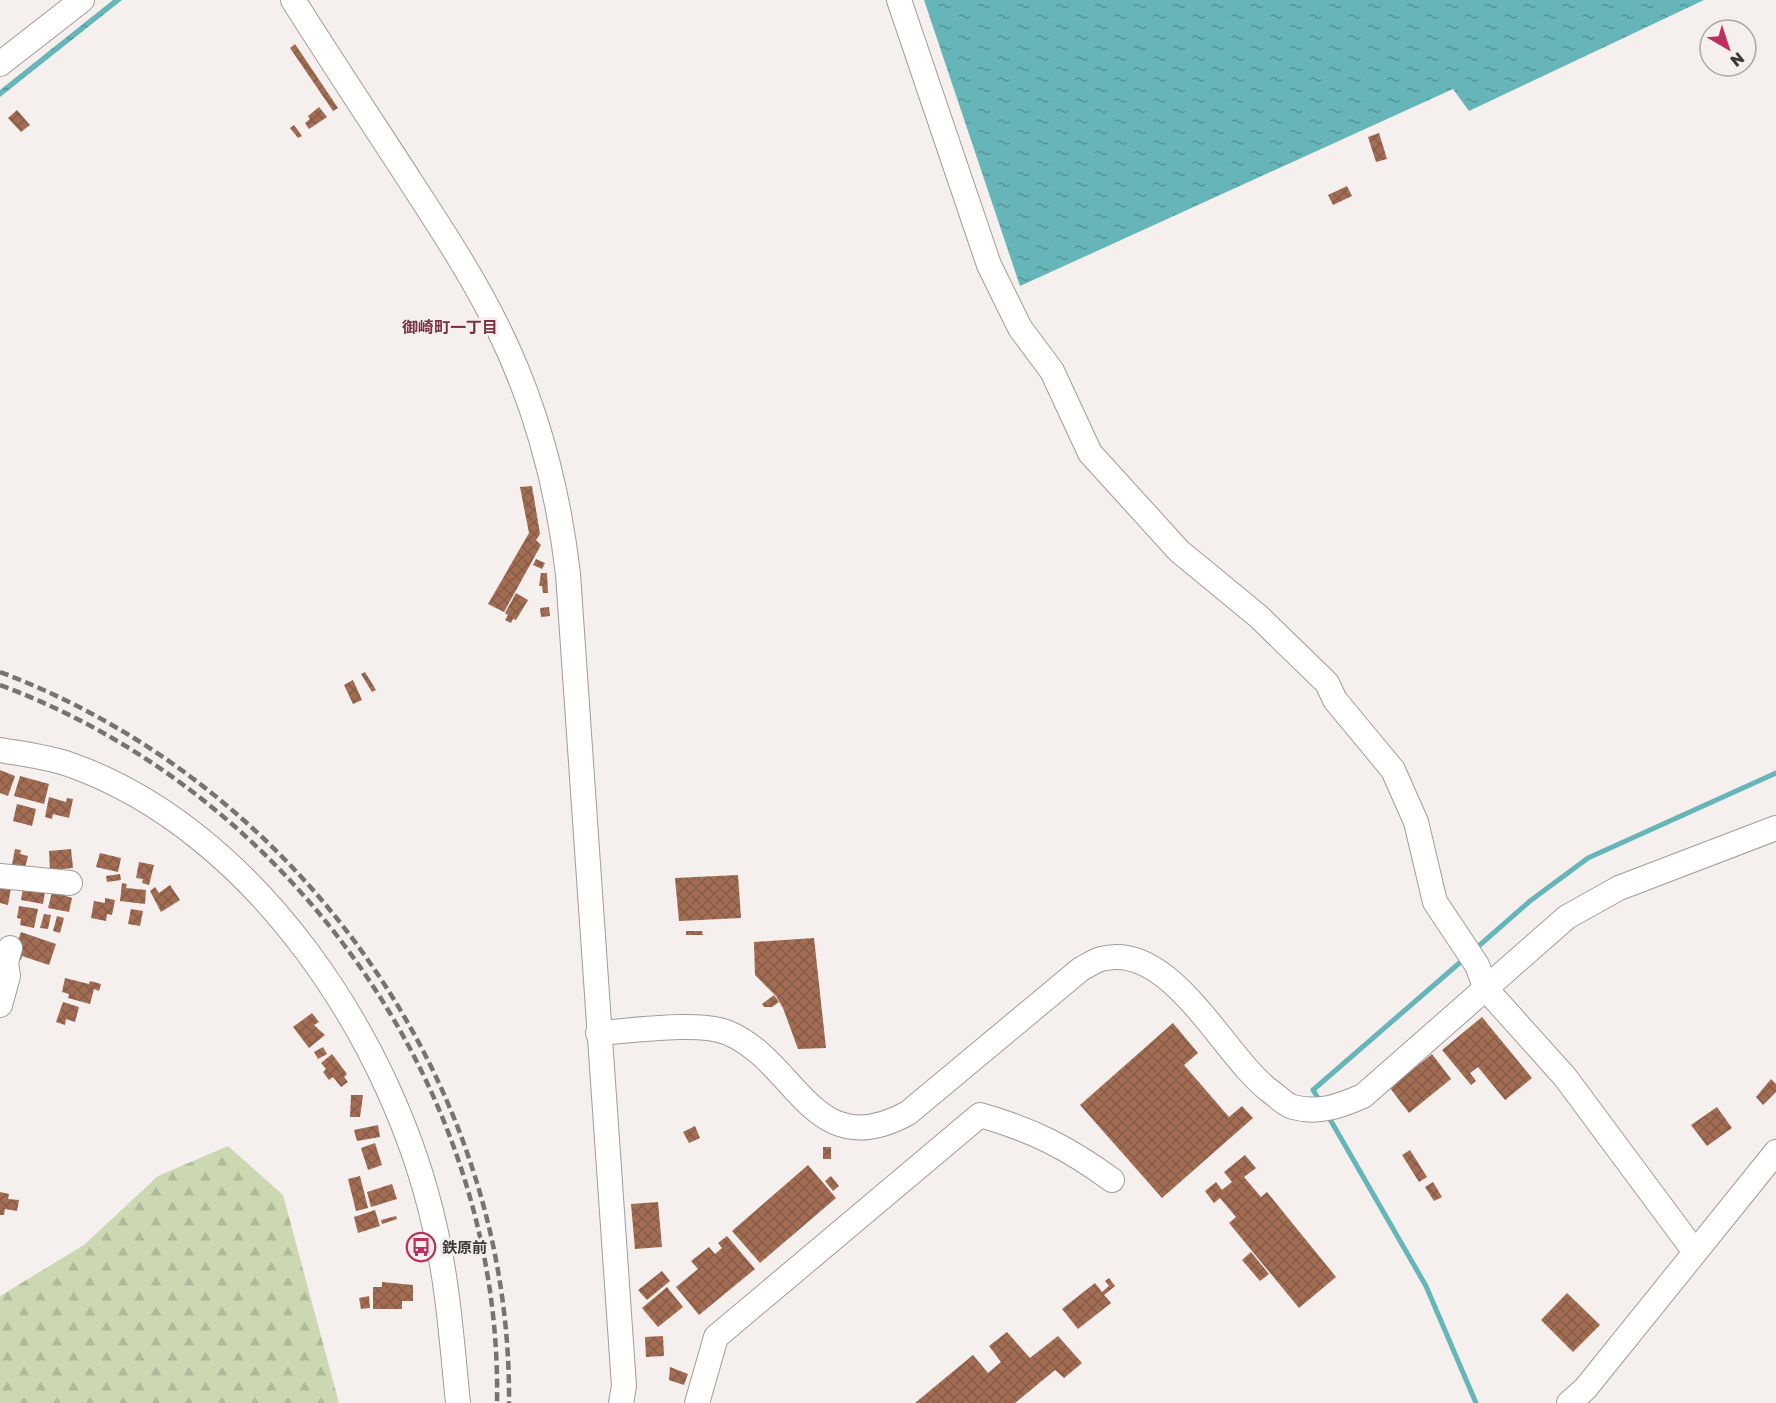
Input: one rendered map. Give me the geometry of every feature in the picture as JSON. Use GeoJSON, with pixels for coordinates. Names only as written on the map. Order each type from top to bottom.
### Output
{"type":"FeatureCollection","features":[{"type":"Feature","properties":{"kind":"street"},"geometry":{"type":"LineString","coordinates":[[0,64],[82,0]]}},
{"type":"Feature","properties":{"kind":"street"},"geometry":{"type":"LineString","coordinates":[[293,0],[474,284],[515,365],[536,420],[558,506],[568,573],[588,838],[598,1033],[624,1386],[621,1403]]}},
{"type":"Feature","properties":{"kind":"street"},"geometry":{"type":"LineString","coordinates":[[899,0],[989,265],[1020,328],[1052,371],[1090,453],[1179,551],[1258,616],[1327,684],[1335,699],[1393,770],[1416,822],[1435,902],[1477,965],[1486,989],[1565,1077],[1695,1252]]}},
{"type":"Feature","properties":{"kind":"street"},"geometry":{"type":"LineString","coordinates":[[0,750],[70,765],[120,787],[165,813],[214,852],[269,904],[319,966],[356,1026],[388,1091],[415,1160],[435,1227],[445,1280],[458,1403]]}},
{"type":"Feature","properties":{"kind":"street"},"geometry":{"type":"LineString","coordinates":[[598,1033],[708,1027],[726,1032],[754,1050],[824,1118],[844,1126],[866,1128],[890,1123],[909,1113],[1080,969],[1102,959],[1125,959],[1146,964],[1172,981],[1257,1081],[1291,1107],[1332,1110],[1363,1096],[1567,917],[1608,894],[1776,828]]}},
{"type":"Feature","properties":{"kind":"street"},"geometry":{"type":"LineString","coordinates":[[0,876],[70,883]]}},
{"type":"Feature","properties":{"kind":"street"},"geometry":{"type":"LineString","coordinates":[[1,997],[8,975],[6,962],[10,948]]}},
{"type":"Feature","properties":{"kind":"street"},"geometry":{"type":"LineString","coordinates":[[697,1403],[716,1337],[980,1115],[1014,1125],[1073,1152],[1112,1180]]}},
{"type":"Feature","properties":{"kind":"street"},"geometry":{"type":"LineString","coordinates":[[1569,1403],[1585,1389],[1776,1152]]}},
{"type":"Feature","properties":{"kind":"green space"},"geometry":{"type":"Polygon","coordinates":[[[228,1146],[283,1195],[339,1403],[0,1403],[0,1296],[84,1245],[158,1176],[228,1146]]]}},
{"type":"Feature","properties":{"kind":"water"},"geometry":{"type":"Polygon","coordinates":[[[113,0],[122,0],[0,97],[0,90],[113,0]]]}},
{"type":"Feature","properties":{"kind":"water"},"geometry":{"type":"Polygon","coordinates":[[[924,0],[1704,0],[1469,111],[1453,89],[1020,286],[924,0]]]}},
{"type":"Feature","properties":{"kind":"building"},"geometry":{"type":"Polygon","coordinates":[[[295,44],[338,108],[333,111],[290,48],[295,44]]]}},
{"type":"Feature","properties":{"kind":"building"},"geometry":{"type":"Polygon","coordinates":[[[319,107],[327,117],[309,129],[305,123],[310,119],[308,116],[319,107]]]}},
{"type":"Feature","properties":{"kind":"building"},"geometry":{"type":"Polygon","coordinates":[[[17,110],[30,125],[21,132],[8,118],[17,110]]]}},
{"type":"Feature","properties":{"kind":"building"},"geometry":{"type":"Polygon","coordinates":[[[294,125],[302,136],[298,138],[290,128],[294,125]]]}},
{"type":"Feature","properties":{"kind":"building"},"geometry":{"type":"Polygon","coordinates":[[[1379,133],[1387,159],[1376,162],[1368,137],[1379,133]]]}},
{"type":"Feature","properties":{"kind":"building"},"geometry":{"type":"Polygon","coordinates":[[[1347,186],[1352,196],[1333,205],[1328,195],[1347,186]]]}},
{"type":"Feature","properties":{"kind":"building"},"geometry":{"type":"Polygon","coordinates":[[[532,486],[540,534],[536,540],[541,545],[504,612],[488,604],[529,533],[520,487],[532,486]]]}},
{"type":"Feature","properties":{"kind":"building"},"geometry":{"type":"Polygon","coordinates":[[[536,559],[545,563],[542,569],[533,565],[536,559]]]}},
{"type":"Feature","properties":{"kind":"building"},"geometry":{"type":"Polygon","coordinates":[[[541,573],[547,573],[548,593],[543,593],[542,586],[539,586],[541,573]]]}},
{"type":"Feature","properties":{"kind":"building"},"geometry":{"type":"Polygon","coordinates":[[[516,593],[528,600],[516,620],[513,619],[511,623],[505,620],[508,615],[505,613],[516,593]]]}},
{"type":"Feature","properties":{"kind":"building"},"geometry":{"type":"Polygon","coordinates":[[[549,607],[550,616],[541,617],[540,608],[549,607]]]}},
{"type":"Feature","properties":{"kind":"building"},"geometry":{"type":"Polygon","coordinates":[[[365,672],[376,690],[372,692],[361,674],[365,672]]]}},
{"type":"Feature","properties":{"kind":"building"},"geometry":{"type":"Polygon","coordinates":[[[353,680],[362,700],[353,704],[344,685],[353,680]]]}},
{"type":"Feature","properties":{"kind":"building"},"geometry":{"type":"Polygon","coordinates":[[[0,770],[15,776],[8,796],[0,793],[0,770]]]}},
{"type":"Feature","properties":{"kind":"building"},"geometry":{"type":"Polygon","coordinates":[[[20,776],[49,784],[44,804],[14,796],[20,776]]]}},
{"type":"Feature","properties":{"kind":"building"},"geometry":{"type":"Polygon","coordinates":[[[49,797],[66,802],[67,798],[73,799],[69,818],[53,814],[52,819],[45,817],[49,797]]]}},
{"type":"Feature","properties":{"kind":"building"},"geometry":{"type":"Polygon","coordinates":[[[17,804],[36,809],[32,826],[13,821],[17,804]]]}},
{"type":"Feature","properties":{"kind":"building"},"geometry":{"type":"Polygon","coordinates":[[[15,849],[21,850],[20,854],[28,856],[24,872],[11,870],[15,849]]]}},
{"type":"Feature","properties":{"kind":"building"},"geometry":{"type":"Polygon","coordinates":[[[71,849],[73,868],[50,870],[49,851],[71,849]]]}},
{"type":"Feature","properties":{"kind":"building"},"geometry":{"type":"Polygon","coordinates":[[[100,853],[121,858],[118,872],[96,867],[100,853]]]}},
{"type":"Feature","properties":{"kind":"building"},"geometry":{"type":"Polygon","coordinates":[[[139,862],[154,865],[149,885],[142,883],[143,879],[136,878],[139,862]]]}},
{"type":"Feature","properties":{"kind":"building"},"geometry":{"type":"Polygon","coordinates":[[[120,874],[121,880],[107,882],[106,876],[120,874]]]}},
{"type":"Feature","properties":{"kind":"building"},"geometry":{"type":"Polygon","coordinates":[[[738,875],[741,918],[679,921],[675,878],[738,875]]]}},
{"type":"Feature","properties":{"kind":"building"},"geometry":{"type":"Polygon","coordinates":[[[122,883],[127,884],[126,888],[146,890],[145,904],[120,901],[122,883]]]}},
{"type":"Feature","properties":{"kind":"building"},"geometry":{"type":"Polygon","coordinates":[[[170,885],[180,900],[161,912],[150,891],[155,887],[159,893],[170,885]]]}},
{"type":"Feature","properties":{"kind":"building"},"geometry":{"type":"Polygon","coordinates":[[[0,886],[11,888],[8,905],[0,903],[0,886]]]}},
{"type":"Feature","properties":{"kind":"building"},"geometry":{"type":"Polygon","coordinates":[[[23,888],[45,892],[43,904],[21,900],[23,888]]]}},
{"type":"Feature","properties":{"kind":"building"},"geometry":{"type":"Polygon","coordinates":[[[61,888],[64,889],[63,895],[72,898],[69,912],[48,908],[52,892],[59,894],[61,888]]]}},
{"type":"Feature","properties":{"kind":"building"},"geometry":{"type":"Polygon","coordinates":[[[105,898],[115,900],[112,915],[107,914],[106,921],[91,918],[94,901],[105,903],[105,898]]]}},
{"type":"Feature","properties":{"kind":"building"},"geometry":{"type":"Polygon","coordinates":[[[19,906],[38,909],[34,928],[20,925],[21,919],[17,918],[19,906]]]}},
{"type":"Feature","properties":{"kind":"building"},"geometry":{"type":"Polygon","coordinates":[[[131,909],[143,911],[140,926],[128,924],[131,909]]]}},
{"type":"Feature","properties":{"kind":"building"},"geometry":{"type":"Polygon","coordinates":[[[44,914],[51,915],[48,929],[40,928],[44,914]]]}},
{"type":"Feature","properties":{"kind":"building"},"geometry":{"type":"Polygon","coordinates":[[[57,916],[64,918],[60,933],[53,931],[57,916]]]}},
{"type":"Feature","properties":{"kind":"building"},"geometry":{"type":"Polygon","coordinates":[[[686,931],[702,931],[703,935],[686,935],[686,931]]]}},
{"type":"Feature","properties":{"kind":"building"},"geometry":{"type":"Polygon","coordinates":[[[21,932],[56,944],[49,965],[22,956],[21,960],[12,957],[21,932]]]}},
{"type":"Feature","properties":{"kind":"building"},"geometry":{"type":"Polygon","coordinates":[[[814,938],[826,1048],[798,1049],[783,1008],[776,996],[755,975],[754,942],[814,938]]]}},
{"type":"Feature","properties":{"kind":"building"},"geometry":{"type":"Polygon","coordinates":[[[65,978],[89,984],[90,981],[101,984],[99,991],[94,989],[90,1004],[68,998],[69,994],[62,992],[65,978]]]}},
{"type":"Feature","properties":{"kind":"building"},"geometry":{"type":"Polygon","coordinates":[[[774,995],[779,1002],[772,1007],[764,1007],[762,1004],[774,995]]]}},
{"type":"Feature","properties":{"kind":"building"},"geometry":{"type":"Polygon","coordinates":[[[63,1002],[79,1007],[75,1022],[66,1019],[65,1025],[56,1022],[63,1002]]]}},
{"type":"Feature","properties":{"kind":"building"},"geometry":{"type":"Polygon","coordinates":[[[312,1013],[319,1022],[314,1025],[325,1035],[309,1048],[293,1027],[312,1013]]]}},
{"type":"Feature","properties":{"kind":"building"},"geometry":{"type":"Polygon","coordinates":[[[1482,1017],[1532,1078],[1505,1100],[1478,1067],[1470,1073],[1476,1081],[1471,1085],[1442,1050],[1482,1017]]]}},
{"type":"Feature","properties":{"kind":"building"},"geometry":{"type":"Polygon","coordinates":[[[1173,1023],[1198,1053],[1184,1065],[1229,1117],[1242,1106],[1253,1118],[1162,1198],[1080,1105],[1173,1023]]]}},
{"type":"Feature","properties":{"kind":"building"},"geometry":{"type":"Polygon","coordinates":[[[323,1047],[327,1054],[318,1059],[314,1052],[323,1047]]]}},
{"type":"Feature","properties":{"kind":"building"},"geometry":{"type":"Polygon","coordinates":[[[332,1054],[347,1074],[344,1077],[348,1082],[341,1087],[333,1077],[329,1080],[323,1072],[326,1069],[321,1063],[332,1054]]]}},
{"type":"Feature","properties":{"kind":"building"},"geometry":{"type":"Polygon","coordinates":[[[1432,1054],[1451,1079],[1409,1113],[1390,1088],[1432,1054]]]}},
{"type":"Feature","properties":{"kind":"building"},"geometry":{"type":"Polygon","coordinates":[[[1771,1079],[1776,1084],[1776,1092],[1763,1105],[1756,1097],[1771,1079]]]}},
{"type":"Feature","properties":{"kind":"building"},"geometry":{"type":"Polygon","coordinates":[[[351,1095],[363,1095],[360,1117],[350,1117],[351,1095]]]}},
{"type":"Feature","properties":{"kind":"building"},"geometry":{"type":"Polygon","coordinates":[[[1717,1107],[1732,1128],[1707,1146],[1691,1125],[1717,1107]]]}},
{"type":"Feature","properties":{"kind":"building"},"geometry":{"type":"Polygon","coordinates":[[[378,1125],[380,1137],[357,1141],[354,1130],[378,1125]]]}},
{"type":"Feature","properties":{"kind":"building"},"geometry":{"type":"Polygon","coordinates":[[[695,1126],[700,1138],[689,1143],[683,1132],[695,1126]]]}},
{"type":"Feature","properties":{"kind":"building"},"geometry":{"type":"Polygon","coordinates":[[[375,1143],[382,1165],[368,1170],[361,1148],[375,1143]]]}},
{"type":"Feature","properties":{"kind":"building"},"geometry":{"type":"Polygon","coordinates":[[[823,1147],[831,1147],[831,1159],[823,1159],[823,1147]]]}},
{"type":"Feature","properties":{"kind":"building"},"geometry":{"type":"Polygon","coordinates":[[[1410,1150],[1427,1177],[1419,1182],[1402,1155],[1410,1150]]]}},
{"type":"Feature","properties":{"kind":"building"},"geometry":{"type":"Polygon","coordinates":[[[1245,1155],[1256,1168],[1244,1177],[1261,1197],[1267,1192],[1336,1277],[1299,1308],[1229,1223],[1236,1217],[1220,1198],[1214,1203],[1205,1191],[1216,1182],[1222,1190],[1232,1182],[1224,1172],[1245,1155]]]}},
{"type":"Feature","properties":{"kind":"building"},"geometry":{"type":"Polygon","coordinates":[[[808,1165],[836,1198],[760,1263],[732,1231],[808,1165]]]}},
{"type":"Feature","properties":{"kind":"building"},"geometry":{"type":"Polygon","coordinates":[[[360,1176],[368,1208],[356,1211],[348,1179],[360,1176]]]}},
{"type":"Feature","properties":{"kind":"building"},"geometry":{"type":"Polygon","coordinates":[[[831,1176],[839,1186],[833,1191],[825,1181],[831,1176]]]}},
{"type":"Feature","properties":{"kind":"building"},"geometry":{"type":"Polygon","coordinates":[[[1433,1182],[1442,1197],[1434,1201],[1425,1187],[1433,1182]]]}},
{"type":"Feature","properties":{"kind":"building"},"geometry":{"type":"Polygon","coordinates":[[[392,1184],[397,1199],[371,1207],[367,1192],[392,1184]]]}},
{"type":"Feature","properties":{"kind":"building"},"geometry":{"type":"Polygon","coordinates":[[[0,1192],[9,1194],[8,1199],[19,1200],[17,1211],[5,1209],[4,1215],[0,1215],[0,1192]]]}},
{"type":"Feature","properties":{"kind":"building"},"geometry":{"type":"Polygon","coordinates":[[[658,1202],[662,1247],[635,1249],[631,1204],[658,1202]]]}},
{"type":"Feature","properties":{"kind":"building"},"geometry":{"type":"Polygon","coordinates":[[[375,1210],[380,1226],[358,1233],[354,1217],[375,1210]]]}},
{"type":"Feature","properties":{"kind":"building"},"geometry":{"type":"Polygon","coordinates":[[[396,1216],[397,1219],[382,1224],[381,1220],[396,1216]]]}},
{"type":"Feature","properties":{"kind":"building"},"geometry":{"type":"Polygon","coordinates":[[[727,1236],[755,1269],[699,1315],[676,1287],[698,1269],[691,1261],[709,1247],[715,1254],[722,1248],[718,1243],[727,1236]]]}},
{"type":"Feature","properties":{"kind":"building"},"geometry":{"type":"Polygon","coordinates":[[[1251,1252],[1269,1274],[1260,1281],[1242,1260],[1251,1252]]]}},
{"type":"Feature","properties":{"kind":"building"},"geometry":{"type":"Polygon","coordinates":[[[662,1271],[670,1281],[647,1300],[638,1290],[662,1271]]]}},
{"type":"Feature","properties":{"kind":"building"},"geometry":{"type":"Polygon","coordinates":[[[1109,1278],[1115,1286],[1104,1295],[1111,1303],[1078,1329],[1062,1309],[1095,1283],[1102,1292],[1109,1286],[1105,1281],[1109,1278]]]}},
{"type":"Feature","properties":{"kind":"building"},"geometry":{"type":"Polygon","coordinates":[[[382,1282],[413,1285],[413,1301],[402,1301],[402,1309],[373,1309],[373,1287],[382,1287],[382,1282]]]}},
{"type":"Feature","properties":{"kind":"building"},"geometry":{"type":"Polygon","coordinates":[[[667,1287],[683,1307],[658,1327],[642,1308],[667,1287]]]}},
{"type":"Feature","properties":{"kind":"building"},"geometry":{"type":"Polygon","coordinates":[[[1567,1293],[1600,1325],[1573,1352],[1541,1320],[1567,1293]]]}},
{"type":"Feature","properties":{"kind":"building"},"geometry":{"type":"Polygon","coordinates":[[[369,1296],[370,1308],[361,1309],[359,1298],[369,1296]]]}},
{"type":"Feature","properties":{"kind":"building"},"geometry":{"type":"Polygon","coordinates":[[[1007,1332],[1030,1358],[1058,1336],[1082,1363],[1064,1378],[1055,1370],[1015,1403],[915,1403],[973,1355],[988,1373],[1001,1362],[989,1346],[1007,1332]]]}},
{"type":"Feature","properties":{"kind":"building"},"geometry":{"type":"Polygon","coordinates":[[[663,1336],[664,1356],[646,1357],[645,1337],[663,1336]]]}},
{"type":"Feature","properties":{"kind":"building"},"geometry":{"type":"Polygon","coordinates":[[[670,1367],[688,1374],[684,1385],[669,1380],[670,1367]]]}},
{"type":"Feature","properties":{"kind":"waterway"},"geometry":{"type":"LineString","coordinates":[[1473,951],[1530,901],[1588,858],[1776,773]]}},
{"type":"Feature","properties":{"kind":"waterway"},"geometry":{"type":"LineString","coordinates":[[1321,1103],[1313,1090],[1464,959]]}},
{"type":"Feature","properties":{"kind":"waterway"},"geometry":{"type":"LineString","coordinates":[[1327,1114],[1426,1286],[1476,1403]]}},
{"type":"Feature","properties":{"kind":"railway"},"geometry":{"type":"LineString","coordinates":[[0,672],[108,722],[206,788],[293,868],[367,959],[428,1060],[473,1169],[500,1284],[509,1403]]}},
{"type":"Feature","properties":{"kind":"railway"},"geometry":{"type":"LineString","coordinates":[[0,685],[105,734],[201,799],[287,877],[360,967],[419,1066],[463,1174],[489,1286],[497,1403]]}},
{"type":"Feature","properties":{"kind":"place","name":"鉄原前"},"geometry":{"type":"Point","coordinates":[421,1247]}},
{"type":"Feature","properties":{"kind":"district","name":"御崎町一丁目"},"geometry":{"type":"Point","coordinates":[450,327]}}]}
